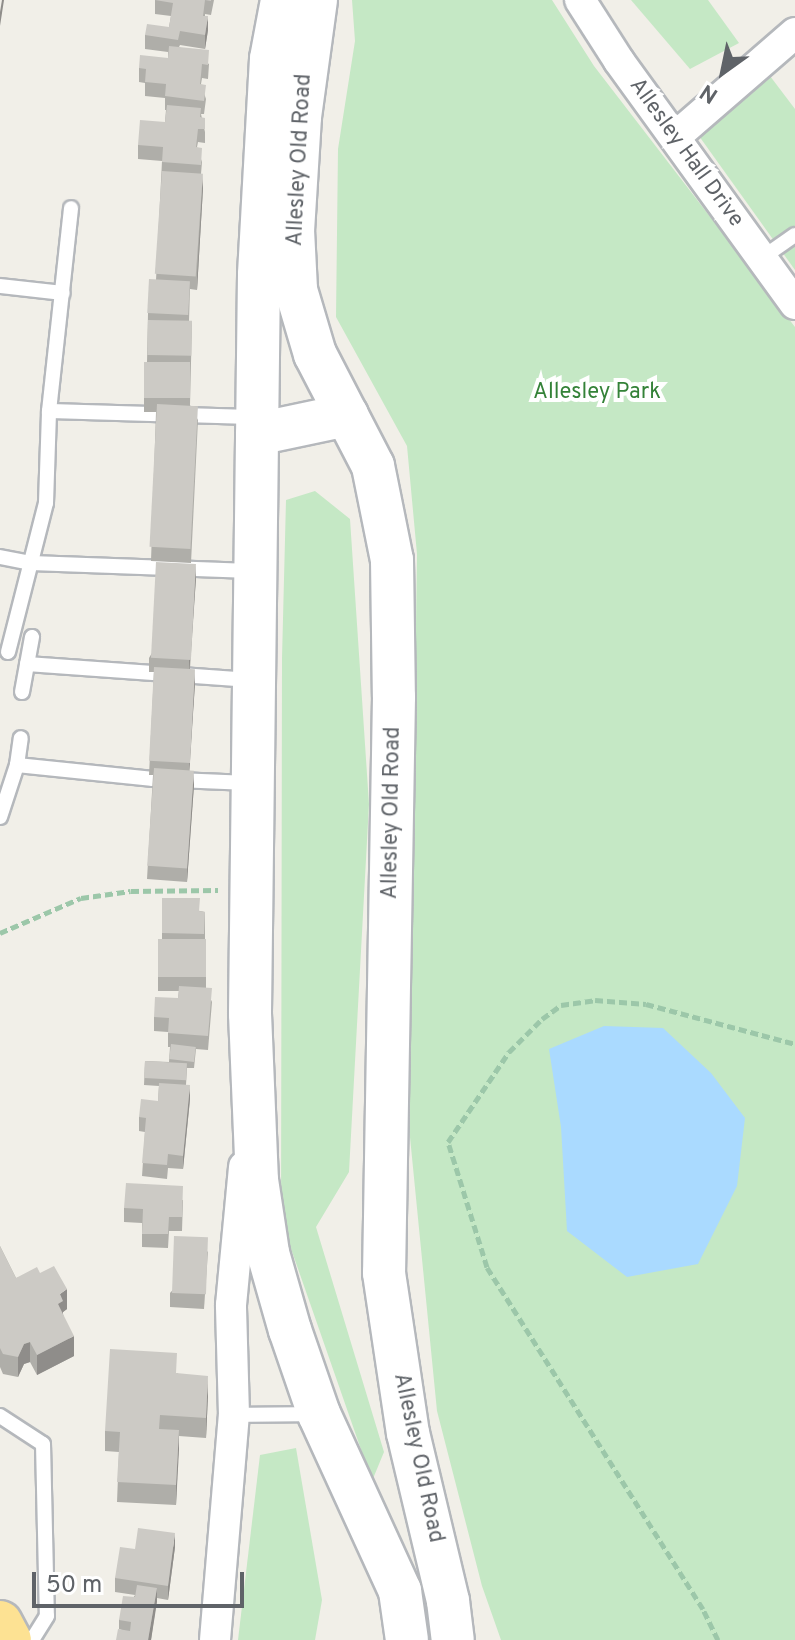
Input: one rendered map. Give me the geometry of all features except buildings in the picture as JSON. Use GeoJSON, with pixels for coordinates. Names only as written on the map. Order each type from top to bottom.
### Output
{"type":"FeatureCollection","features":[{"type":"Feature","properties":{"kind":"highway"},"geometry":{"type":"LineString","coordinates":[[0,1623],[9,1640]]}},
{"type":"Feature","properties":{"kind":"main road","name":"Allesley Old Road"},"geometry":{"type":"LineString","coordinates":[[282,0],[271,59],[262,190],[251,891],[251,1091],[257,1180],[268,1253],[319,1414],[400,1591],[407,1640]]}},
{"type":"Feature","properties":{"kind":"main road","name":"Allesley Old Road"},"geometry":{"type":"LineString","coordinates":[[316,0],[300,117],[293,230],[296,290],[315,354],[373,466],[392,560],[394,697],[384,1273],[408,1433],[448,1601],[453,1640]]}},
{"type":"Feature","properties":{"kind":"main road"},"geometry":{"type":"LineString","coordinates":[[257,426],[347,415]]}},
{"type":"Feature","properties":{"kind":"street","name":"Allesley Hall Drive"},"geometry":{"type":"LineString","coordinates":[[580,0],[795,304]]}},
{"type":"Feature","properties":{"kind":"street"},"geometry":{"type":"LineString","coordinates":[[675,137],[795,33]]}},
{"type":"Feature","properties":{"kind":"street","name":"Allesley Old Road"},"geometry":{"type":"LineString","coordinates":[[215,1640],[234,1415],[231,1305],[251,1091]]}},
{"type":"Feature","properties":{"kind":"lane"},"geometry":{"type":"LineString","coordinates":[[8,652],[46,503],[49,411],[71,208]]}},
{"type":"Feature","properties":{"kind":"lane"},"geometry":{"type":"LineString","coordinates":[[762,258],[795,235]]}},
{"type":"Feature","properties":{"kind":"lane"},"geometry":{"type":"LineString","coordinates":[[0,286],[63,293]]}},
{"type":"Feature","properties":{"kind":"lane"},"geometry":{"type":"LineString","coordinates":[[49,411],[257,426]]}},
{"type":"Feature","properties":{"kind":"lane"},"geometry":{"type":"LineString","coordinates":[[0,557],[31,563],[256,572]]}},
{"type":"Feature","properties":{"kind":"lane"},"geometry":{"type":"LineString","coordinates":[[22,692],[32,637]]}},
{"type":"Feature","properties":{"kind":"lane"},"geometry":{"type":"LineString","coordinates":[[27,664],[254,681]]}},
{"type":"Feature","properties":{"kind":"lane"},"geometry":{"type":"LineString","coordinates":[[0,817],[17,765],[21,738]]}},
{"type":"Feature","properties":{"kind":"lane"},"geometry":{"type":"LineString","coordinates":[[17,765],[153,779],[253,783]]}},
{"type":"Feature","properties":{"kind":"lane"},"geometry":{"type":"LineString","coordinates":[[234,1415],[319,1414]]}},
{"type":"Feature","properties":{"kind":"lane"},"geometry":{"type":"LineString","coordinates":[[0,1416],[43,1444],[47,1616],[32,1640]]}},
{"type":"Feature","properties":{"kind":"path"},"geometry":{"type":"LineString","coordinates":[[0,933],[81,898],[172,888],[251,891]]}},
{"type":"Feature","properties":{"kind":"path"},"geometry":{"type":"LineString","coordinates":[[718,1640],[703,1609],[487,1267],[448,1142],[509,1052],[561,1005],[595,1000],[646,1004],[795,1044]]}},
{"type":"Feature","properties":{"kind":"green space","name":"Allesley Park"},"geometry":{"type":"Polygon","coordinates":[[[352,0],[552,0],[594,66],[795,327],[795,1640],[501,1640],[482,1586],[437,1411],[409,1127],[417,554],[407,446],[336,317],[338,149],[355,41],[352,0]]]}},
{"type":"Feature","properties":{"kind":"green space"},"geometry":{"type":"Polygon","coordinates":[[[631,0],[708,0],[739,43],[690,69],[631,0]]]}},
{"type":"Feature","properties":{"kind":"green space"},"geometry":{"type":"Polygon","coordinates":[[[770,76],[795,109],[795,270],[699,136],[770,76]]]}},
{"type":"Feature","properties":{"kind":"green space"},"geometry":{"type":"Polygon","coordinates":[[[315,491],[350,519],[369,804],[349,1172],[316,1227],[384,1452],[372,1481],[281,1220],[282,658],[286,500],[315,491]]]}},
{"type":"Feature","properties":{"kind":"green space"},"geometry":{"type":"Polygon","coordinates":[[[296,1448],[322,1600],[315,1640],[238,1640],[260,1455],[296,1448]]]}},
{"type":"Feature","properties":{"kind":"water"},"geometry":{"type":"Polygon","coordinates":[[[604,1026],[663,1028],[711,1073],[745,1118],[737,1186],[698,1264],[627,1277],[567,1231],[561,1127],[549,1049],[604,1026]]]}}]}
